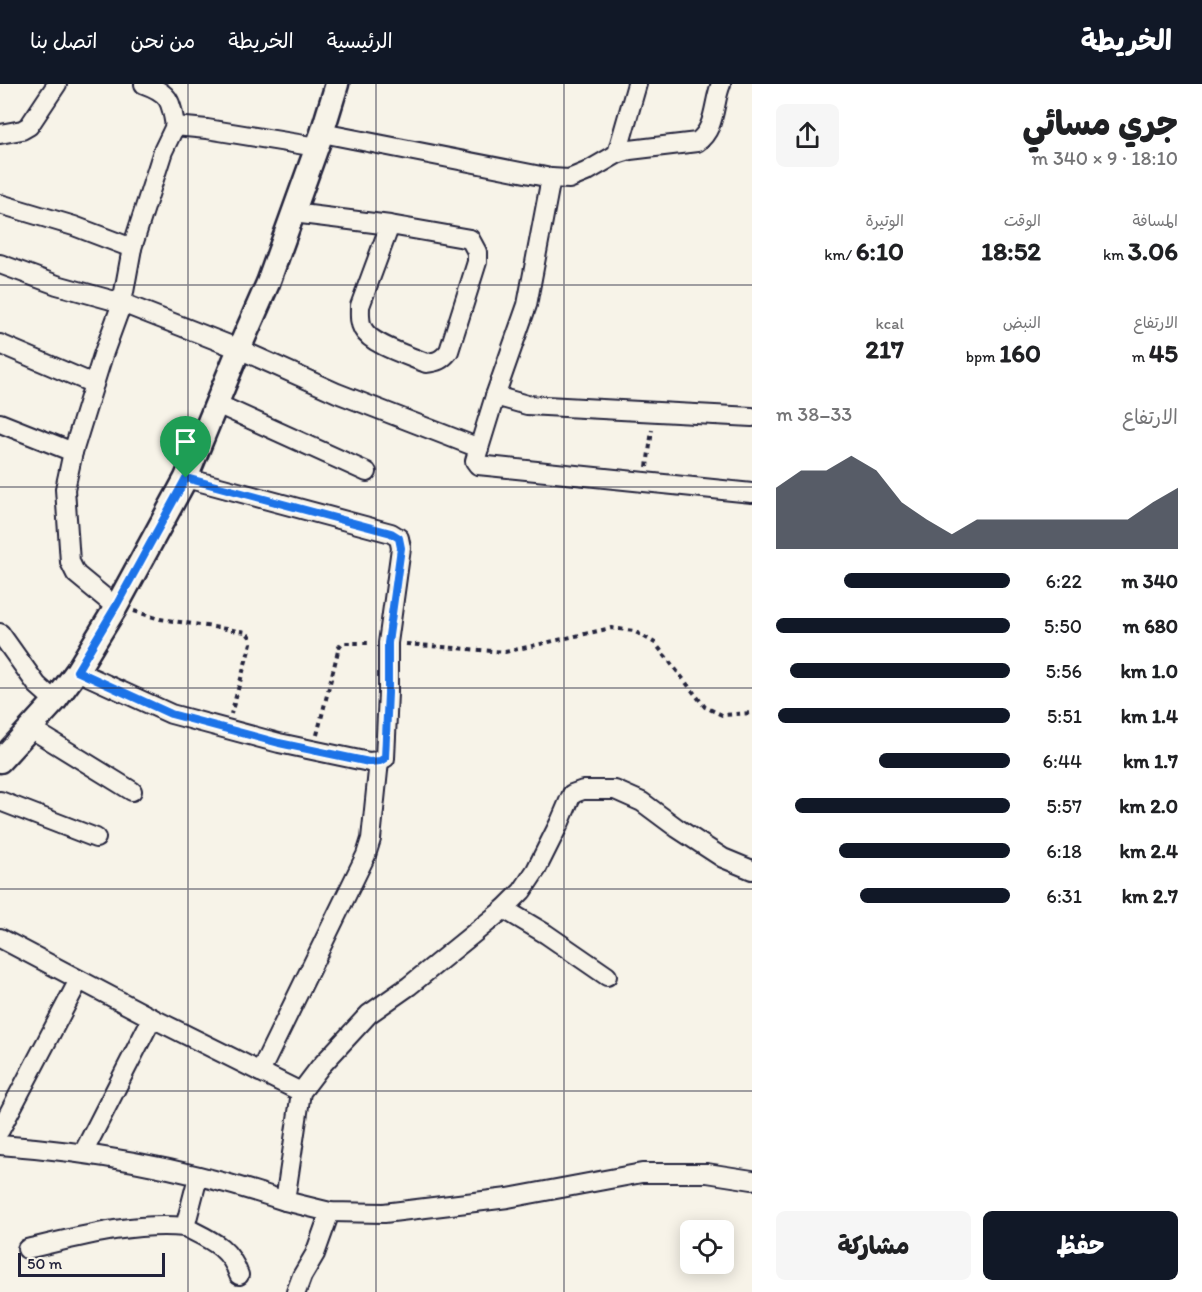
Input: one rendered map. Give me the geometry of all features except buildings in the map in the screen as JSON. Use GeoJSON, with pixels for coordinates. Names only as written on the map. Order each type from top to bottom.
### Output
{"type":"FeatureCollection","features":[{"type":"Feature","properties":{"kind":"street"},"geometry":{"type":"LineString","coordinates":[[0,134],[29,126],[57,84]]}},
{"type":"Feature","properties":{"kind":"street"},"geometry":{"type":"LineString","coordinates":[[116,606],[76,574],[70,562],[65,489],[73,452],[103,355],[122,303],[132,248],[163,151],[175,126],[171,105],[164,93],[144,84]]}},
{"type":"Feature","properties":{"kind":"street"},"geometry":{"type":"LineString","coordinates":[[0,761],[55,700],[77,671],[116,606],[186,478],[238,349],[268,283],[320,140],[337,84]]}},
{"type":"Feature","properties":{"kind":"street"},"geometry":{"type":"LineString","coordinates":[[617,154],[637,84]]}},
{"type":"Feature","properties":{"kind":"street"},"geometry":{"type":"LineString","coordinates":[[175,126],[320,140],[569,179],[617,154],[630,150],[697,142],[704,137],[711,123],[721,84]]}},
{"type":"Feature","properties":{"kind":"street"},"geometry":{"type":"LineString","coordinates":[[551,178],[527,305],[475,461],[478,465],[752,494]]}},
{"type":"Feature","properties":{"kind":"street"},"geometry":{"type":"LineString","coordinates":[[0,204],[74,226],[132,248]]}},
{"type":"Feature","properties":{"kind":"street"},"geometry":{"type":"LineString","coordinates":[[293,213],[390,225],[470,239],[477,252],[477,262],[448,351],[443,359],[434,363],[426,363],[372,340],[363,330],[359,317],[360,306],[390,225]]}},
{"type":"Feature","properties":{"kind":"street"},"geometry":{"type":"LineString","coordinates":[[0,264],[57,285],[122,303],[238,349],[337,393],[479,448]]}},
{"type":"Feature","properties":{"kind":"street"},"geometry":{"type":"LineString","coordinates":[[0,344],[94,384]]}},
{"type":"Feature","properties":{"kind":"street"},"geometry":{"type":"LineString","coordinates":[[495,396],[527,405],[752,417]]}},
{"type":"Feature","properties":{"kind":"street"},"geometry":{"type":"LineString","coordinates":[[217,404],[367,472]]}},
{"type":"Feature","properties":{"kind":"street"},"geometry":{"type":"LineString","coordinates":[[0,423],[73,452]]}},
{"type":"Feature","properties":{"kind":"street"},"geometry":{"type":"LineString","coordinates":[[186,478],[391,533],[399,538],[401,548],[388,643],[386,754],[380,761],[371,839],[366,855],[260,1072]]}},
{"type":"Feature","properties":{"kind":"street"},"geometry":{"type":"LineString","coordinates":[[0,633],[38,685],[55,700]]}},
{"type":"Feature","properties":{"kind":"street"},"geometry":{"type":"LineString","coordinates":[[77,671],[171,714],[313,750],[369,762],[380,761]]}},
{"type":"Feature","properties":{"kind":"street"},"geometry":{"type":"LineString","coordinates":[[30,728],[132,791]]}},
{"type":"Feature","properties":{"kind":"street"},"geometry":{"type":"LineString","coordinates":[[285,1201],[301,1092],[320,1067],[369,1014],[409,986],[504,909],[522,891],[536,870],[572,794],[583,790],[615,790],[642,802],[723,858],[752,870]]}},
{"type":"Feature","properties":{"kind":"street"},"geometry":{"type":"LineString","coordinates":[[0,801],[96,838]]}},
{"type":"Feature","properties":{"kind":"street"},"geometry":{"type":"LineString","coordinates":[[504,909],[546,934],[607,976]]}},
{"type":"Feature","properties":{"kind":"street"},"geometry":{"type":"LineString","coordinates":[[1,940],[301,1092]]}},
{"type":"Feature","properties":{"kind":"street"},"geometry":{"type":"LineString","coordinates":[[0,1130],[79,980]]}},
{"type":"Feature","properties":{"kind":"street"},"geometry":{"type":"LineString","coordinates":[[83,1153],[152,1018]]}},
{"type":"Feature","properties":{"kind":"street"},"geometry":{"type":"LineString","coordinates":[[0,1145],[83,1153],[142,1163],[237,1185],[285,1201],[330,1212],[384,1213],[508,1198],[642,1173],[707,1173],[752,1180]]}},
{"type":"Feature","properties":{"kind":"street"},"geometry":{"type":"LineString","coordinates":[[185,1227],[198,1177]]}},
{"type":"Feature","properties":{"kind":"street"},"geometry":{"type":"LineString","coordinates":[[296,1292],[315,1254],[330,1212]]}},
{"type":"Feature","properties":{"kind":"street"},"geometry":{"type":"LineString","coordinates":[[27,1249],[96,1232],[160,1225],[185,1227],[225,1249],[238,1275]]}},
{"type":"Feature","properties":{"kind":"path"},"geometry":{"type":"LineString","coordinates":[[645,482],[654,412]]}},
{"type":"Feature","properties":{"kind":"path"},"geometry":{"type":"LineString","coordinates":[[116,606],[160,618],[246,632],[251,643],[227,729]]}},
{"type":"Feature","properties":{"kind":"path"},"geometry":{"type":"LineString","coordinates":[[313,750],[339,647],[342,644],[388,643],[505,652],[611,628],[634,632],[655,644],[705,707],[722,715],[752,712]]}},
{"type":"Feature","properties":{"kind":"route"},"geometry":{"type":"LineString","coordinates":[[186,478],[391,533],[399,538],[401,548],[388,643],[385,758],[369,762],[279,743],[171,714],[77,671],[116,606],[186,478]]}}]}
